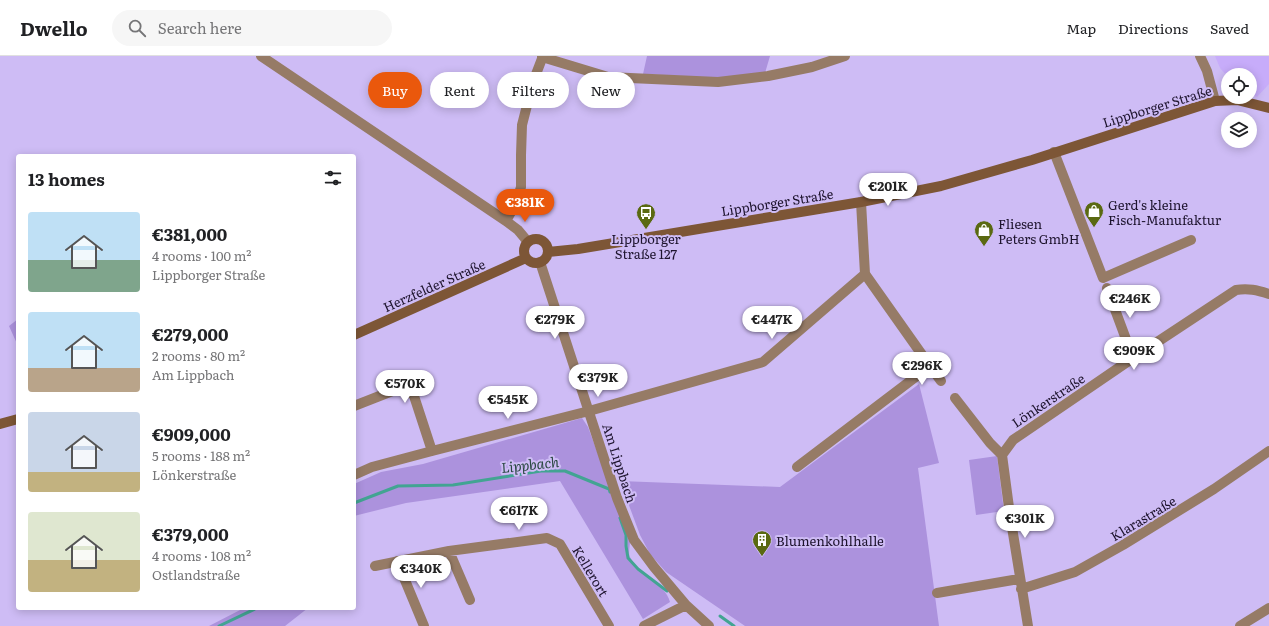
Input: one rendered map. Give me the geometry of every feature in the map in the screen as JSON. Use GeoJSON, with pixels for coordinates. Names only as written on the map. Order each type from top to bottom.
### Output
{"type":"FeatureCollection","features":[{"type":"Feature","properties":{"kind":"main road","name":"Lippborger Straße"},"geometry":{"type":"LineString","coordinates":[[548,252],[578,249],[861,202],[940,186],[1032,160],[1215,101],[1237,100],[1269,108]]}},
{"type":"Feature","properties":{"kind":"main road"},"geometry":{"type":"LineString","coordinates":[[539,239],[546,244],[548,252],[546,258],[540,262],[532,263],[524,255],[524,248],[531,240],[539,239]]}},
{"type":"Feature","properties":{"kind":"main road","name":"Herzfelder Straße"},"geometry":{"type":"LineString","coordinates":[[356,334],[526,258]]}},
{"type":"Feature","properties":{"kind":"main road"},"geometry":{"type":"LineString","coordinates":[[0,424],[16,420]]}},
{"type":"Feature","properties":{"kind":"street"},"geometry":{"type":"LineString","coordinates":[[261,56],[506,220],[528,242]]}},
{"type":"Feature","properties":{"kind":"street"},"geometry":{"type":"LineString","coordinates":[[506,220],[516,203],[522,187],[522,125],[533,82],[542,57],[608,77],[718,82],[768,76],[812,67],[845,56]]}},
{"type":"Feature","properties":{"kind":"street"},"geometry":{"type":"LineString","coordinates":[[1200,56],[1207,72],[1215,101]]}},
{"type":"Feature","properties":{"kind":"street"},"geometry":{"type":"LineString","coordinates":[[1054,152],[1103,278],[1190,240]]}},
{"type":"Feature","properties":{"kind":"street"},"geometry":{"type":"LineString","coordinates":[[861,202],[865,274],[941,380]]}},
{"type":"Feature","properties":{"kind":"street","name":"Am Lippbach"},"geometry":{"type":"LineString","coordinates":[[540,262],[617,498],[634,540],[654,568],[686,605],[709,626]]}},
{"type":"Feature","properties":{"kind":"street"},"geometry":{"type":"LineString","coordinates":[[356,474],[372,467],[589,412],[763,362],[865,274]]}},
{"type":"Feature","properties":{"kind":"street"},"geometry":{"type":"LineString","coordinates":[[1107,288],[1133,358]]}},
{"type":"Feature","properties":{"kind":"street","name":"Lönkerstraße"},"geometry":{"type":"LineString","coordinates":[[1002,455],[1013,440],[1236,290],[1245,288],[1254,289],[1269,294]]}},
{"type":"Feature","properties":{"kind":"street"},"geometry":{"type":"LineString","coordinates":[[797,467],[930,366]]}},
{"type":"Feature","properties":{"kind":"street"},"geometry":{"type":"LineString","coordinates":[[356,405],[400,388],[409,389],[414,396],[432,451]]}},
{"type":"Feature","properties":{"kind":"street"},"geometry":{"type":"LineString","coordinates":[[955,398],[990,443],[1002,455],[1019,579],[1028,626]]}},
{"type":"Feature","properties":{"kind":"street","name":"Klarastraße"},"geometry":{"type":"LineString","coordinates":[[1021,589],[1075,572],[1117,549],[1214,489],[1269,451]]}},
{"type":"Feature","properties":{"kind":"street","name":"Kellerort"},"geometry":{"type":"LineString","coordinates":[[375,566],[449,551],[547,538],[560,544],[609,626]]}},
{"type":"Feature","properties":{"kind":"street"},"geometry":{"type":"LineString","coordinates":[[449,551],[470,600]]}},
{"type":"Feature","properties":{"kind":"street"},"geometry":{"type":"LineString","coordinates":[[397,561],[424,626]]}},
{"type":"Feature","properties":{"kind":"street"},"geometry":{"type":"LineString","coordinates":[[937,593],[1019,579]]}},
{"type":"Feature","properties":{"kind":"street"},"geometry":{"type":"LineString","coordinates":[[644,626],[686,605]]}},
{"type":"Feature","properties":{"kind":"street"},"geometry":{"type":"LineString","coordinates":[[1240,626],[1269,608]]}},
{"type":"Feature","properties":{"kind":"shaded area"},"geometry":{"type":"Polygon","coordinates":[[[647,56],[770,56],[765,73],[720,78],[643,74],[647,56]]]}},
{"type":"Feature","properties":{"kind":"shaded area"},"geometry":{"type":"Polygon","coordinates":[[[1215,56],[1269,56],[1269,84],[1257,97],[1257,68],[1220,68],[1215,56]]]}},
{"type":"Feature","properties":{"kind":"shaded area"},"geometry":{"type":"Polygon","coordinates":[[[16,321],[16,342],[9,326],[16,321]]]}},
{"type":"Feature","properties":{"kind":"shaded area"},"geometry":{"type":"Polygon","coordinates":[[[919,384],[939,463],[918,468],[939,626],[745,626],[666,572],[650,554],[640,535],[620,481],[780,487],[919,384]]]}},
{"type":"Feature","properties":{"kind":"shaded area"},"geometry":{"type":"Polygon","coordinates":[[[582,418],[588,427],[630,541],[629,555],[639,569],[663,589],[670,602],[643,619],[560,481],[406,503],[356,516],[356,483],[381,472],[423,464],[582,418]]]}},
{"type":"Feature","properties":{"kind":"shaded area"},"geometry":{"type":"Polygon","coordinates":[[[997,456],[1004,511],[976,515],[969,460],[997,456]]]}},
{"type":"Feature","properties":{"kind":"shaded area"},"geometry":{"type":"Polygon","coordinates":[[[240,610],[305,610],[285,626],[209,626],[240,610]]]}},
{"type":"Feature","properties":{"kind":"waterway","name":"Lippbach"},"geometry":{"type":"LineString","coordinates":[[356,502],[398,486],[453,485],[541,471],[565,471],[609,489],[610,492]]}},
{"type":"Feature","properties":{"kind":"waterway","name":"Lippbach"},"geometry":{"type":"LineString","coordinates":[[620,518],[626,535],[628,558],[638,569],[667,591]]}},
{"type":"Feature","properties":{"kind":"waterway","name":"Lippbach"},"geometry":{"type":"LineString","coordinates":[[219,626],[253,610]]}},
{"type":"Feature","properties":{"kind":"waterway","name":"Lippbach"},"geometry":{"type":"LineString","coordinates":[[720,616],[734,626]]}},
{"type":"Feature","properties":{"kind":"place","name":"Gerd's kleine Fisch-Manufaktur"},"geometry":{"type":"Point","coordinates":[1094,228]}},
{"type":"Feature","properties":{"kind":"place","name":"Lippborger Straße 127"},"geometry":{"type":"Point","coordinates":[646,230]}},
{"type":"Feature","properties":{"kind":"place","name":"Fliesen Peters GmbH"},"geometry":{"type":"Point","coordinates":[984,247]}},
{"type":"Feature","properties":{"kind":"place","name":"Blumenkohlhalle"},"geometry":{"type":"Point","coordinates":[762,557]}}]}
